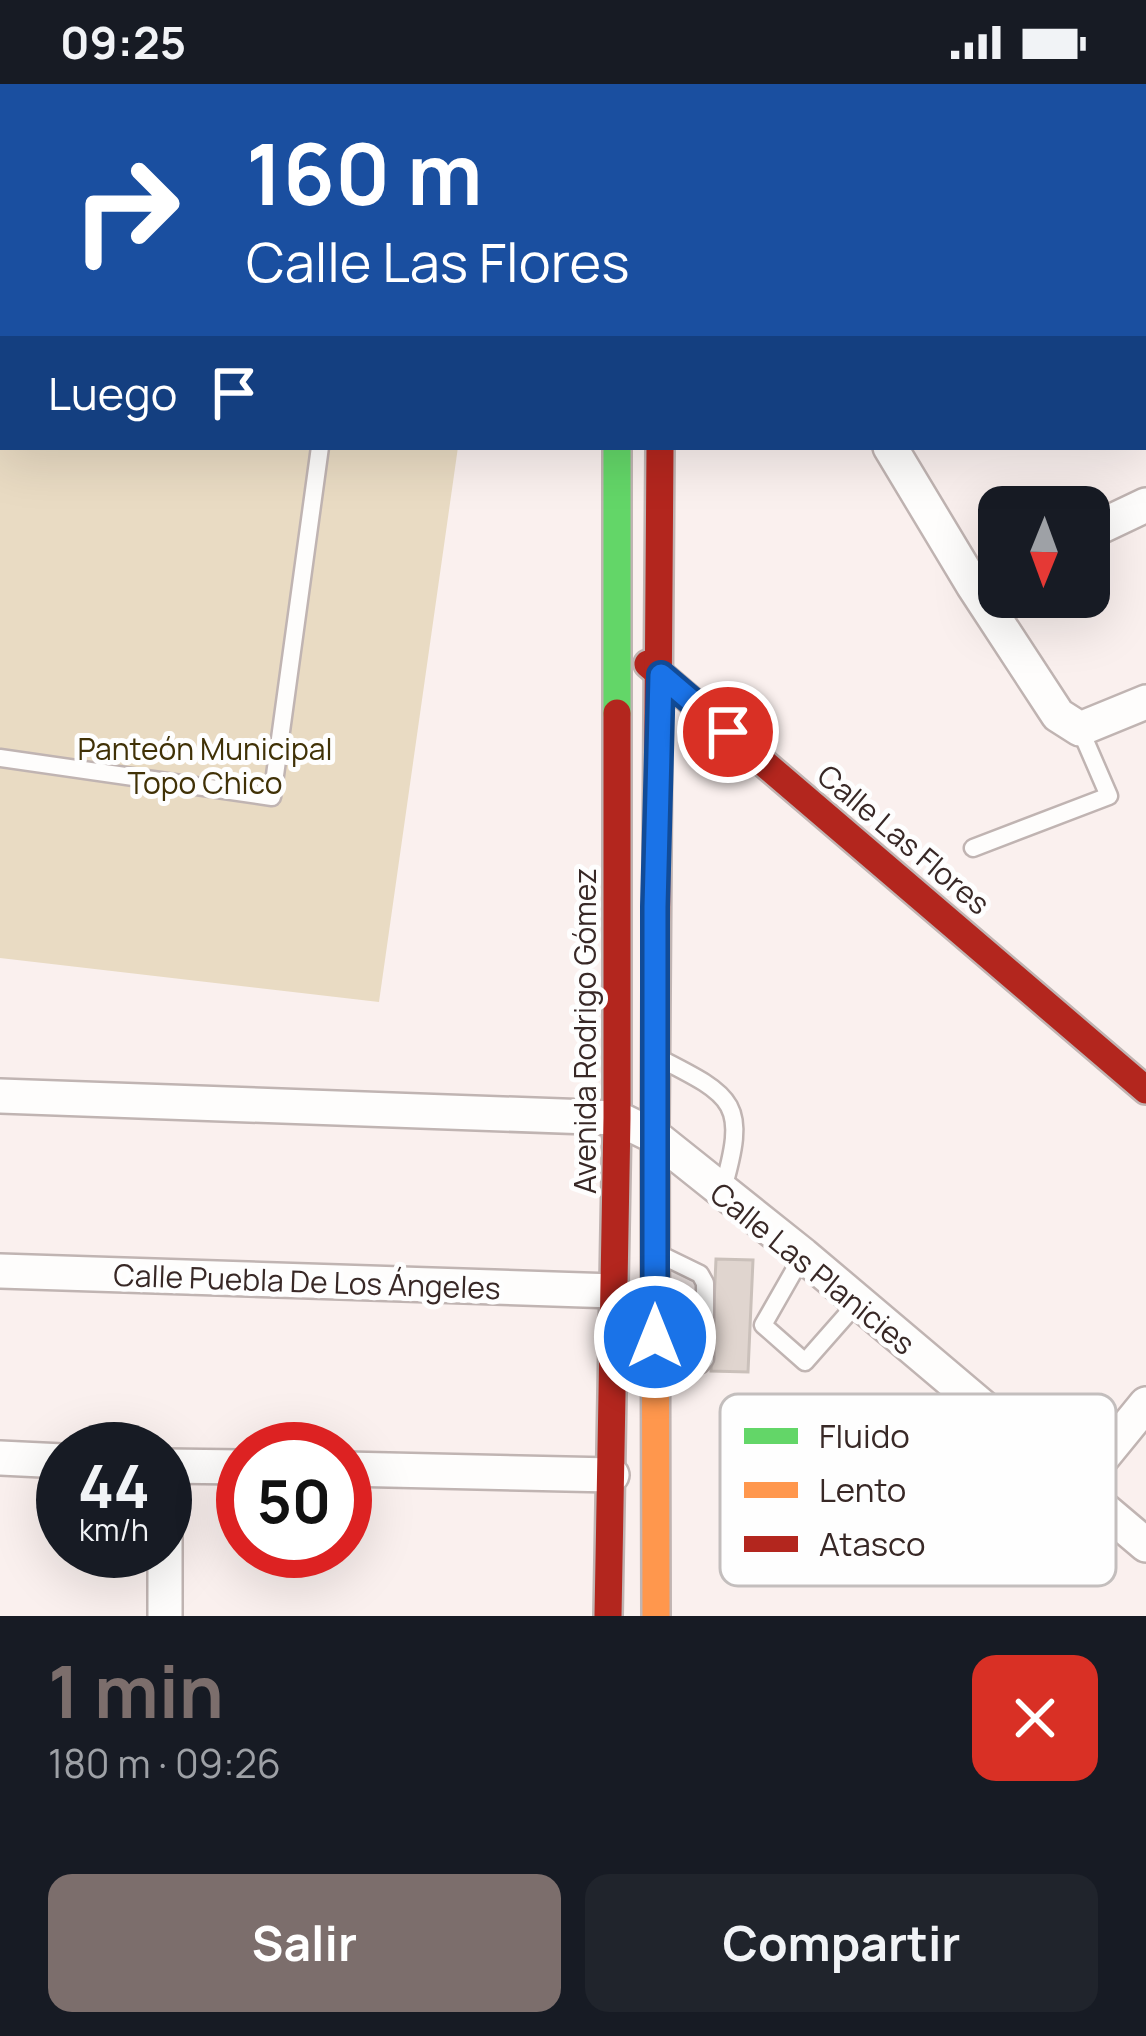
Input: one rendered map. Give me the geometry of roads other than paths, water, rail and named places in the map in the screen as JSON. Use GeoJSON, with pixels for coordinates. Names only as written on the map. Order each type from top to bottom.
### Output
{"type":"FeatureCollection","features":[{"type":"Feature","properties":{"kind":"main road","name":"Avenida Rodrigo Gómez"},"geometry":{"type":"LineString","coordinates":[[608,1616],[619,906],[617,450]]}},
{"type":"Feature","properties":{"kind":"main road"},"geometry":{"type":"LineString","coordinates":[[656,1616],[654,1055],[660,450]]}},
{"type":"Feature","properties":{"kind":"main road","name":"Calle Las Flores"},"geometry":{"type":"LineString","coordinates":[[617,640],[1146,1090]]}},
{"type":"Feature","properties":{"kind":"main road"},"geometry":{"type":"LineString","coordinates":[[619,906],[655,907]]}},
{"type":"Feature","properties":{"kind":"street"},"geometry":{"type":"LineString","coordinates":[[892,450],[978,568]]}},
{"type":"Feature","properties":{"kind":"street"},"geometry":{"type":"LineString","coordinates":[[1110,522],[1146,505]]}},
{"type":"Feature","properties":{"kind":"street"},"geometry":{"type":"LineString","coordinates":[[1007,618],[1058,715],[1080,729],[1146,702]]}},
{"type":"Feature","properties":{"kind":"street","name":"Calle Las Planicies"},"geometry":{"type":"LineString","coordinates":[[0,1096],[617,1118],[654,1136],[966,1394]]}},
{"type":"Feature","properties":{"kind":"street","name":"Calle Puebla De Los Ángeles"},"geometry":{"type":"LineString","coordinates":[[0,1270],[614,1291]]}},
{"type":"Feature","properties":{"kind":"street"},"geometry":{"type":"LineString","coordinates":[[1116,1441],[1146,1405]]}},
{"type":"Feature","properties":{"kind":"street"},"geometry":{"type":"LineString","coordinates":[[0,1458],[36,1460]]}},
{"type":"Feature","properties":{"kind":"street"},"geometry":{"type":"LineString","coordinates":[[372,1470],[612,1475]]}},
{"type":"Feature","properties":{"kind":"street","name":"Calle Las Planicies"},"geometry":{"type":"LineString","coordinates":[[1116,1519],[1146,1545]]}},
{"type":"Feature","properties":{"kind":"street"},"geometry":{"type":"LineString","coordinates":[[165,1578],[165,1616]]}},
{"type":"Feature","properties":{"kind":"lane"},"geometry":{"type":"LineString","coordinates":[[0,758],[272,797],[320,450]]}},
{"type":"Feature","properties":{"kind":"lane"},"geometry":{"type":"LineString","coordinates":[[974,848],[1109,796],[1080,729]]}},
{"type":"Feature","properties":{"kind":"lane"},"geometry":{"type":"LineString","coordinates":[[654,1055],[715,1086],[732,1109],[737,1138],[722,1192]]}},
{"type":"Feature","properties":{"kind":"lane"},"geometry":{"type":"LineString","coordinates":[[654,1252],[700,1274],[708,1290],[705,1359],[655,1379]]}},
{"type":"Feature","properties":{"kind":"lane"},"geometry":{"type":"LineString","coordinates":[[803,1255],[764,1325],[806,1362],[856,1304]]}},
{"type":"Feature","properties":{"kind":"park label","name":"Panteón Municipal Topo Chico"},"geometry":{"type":"Point","coordinates":[205,765]}}]}
